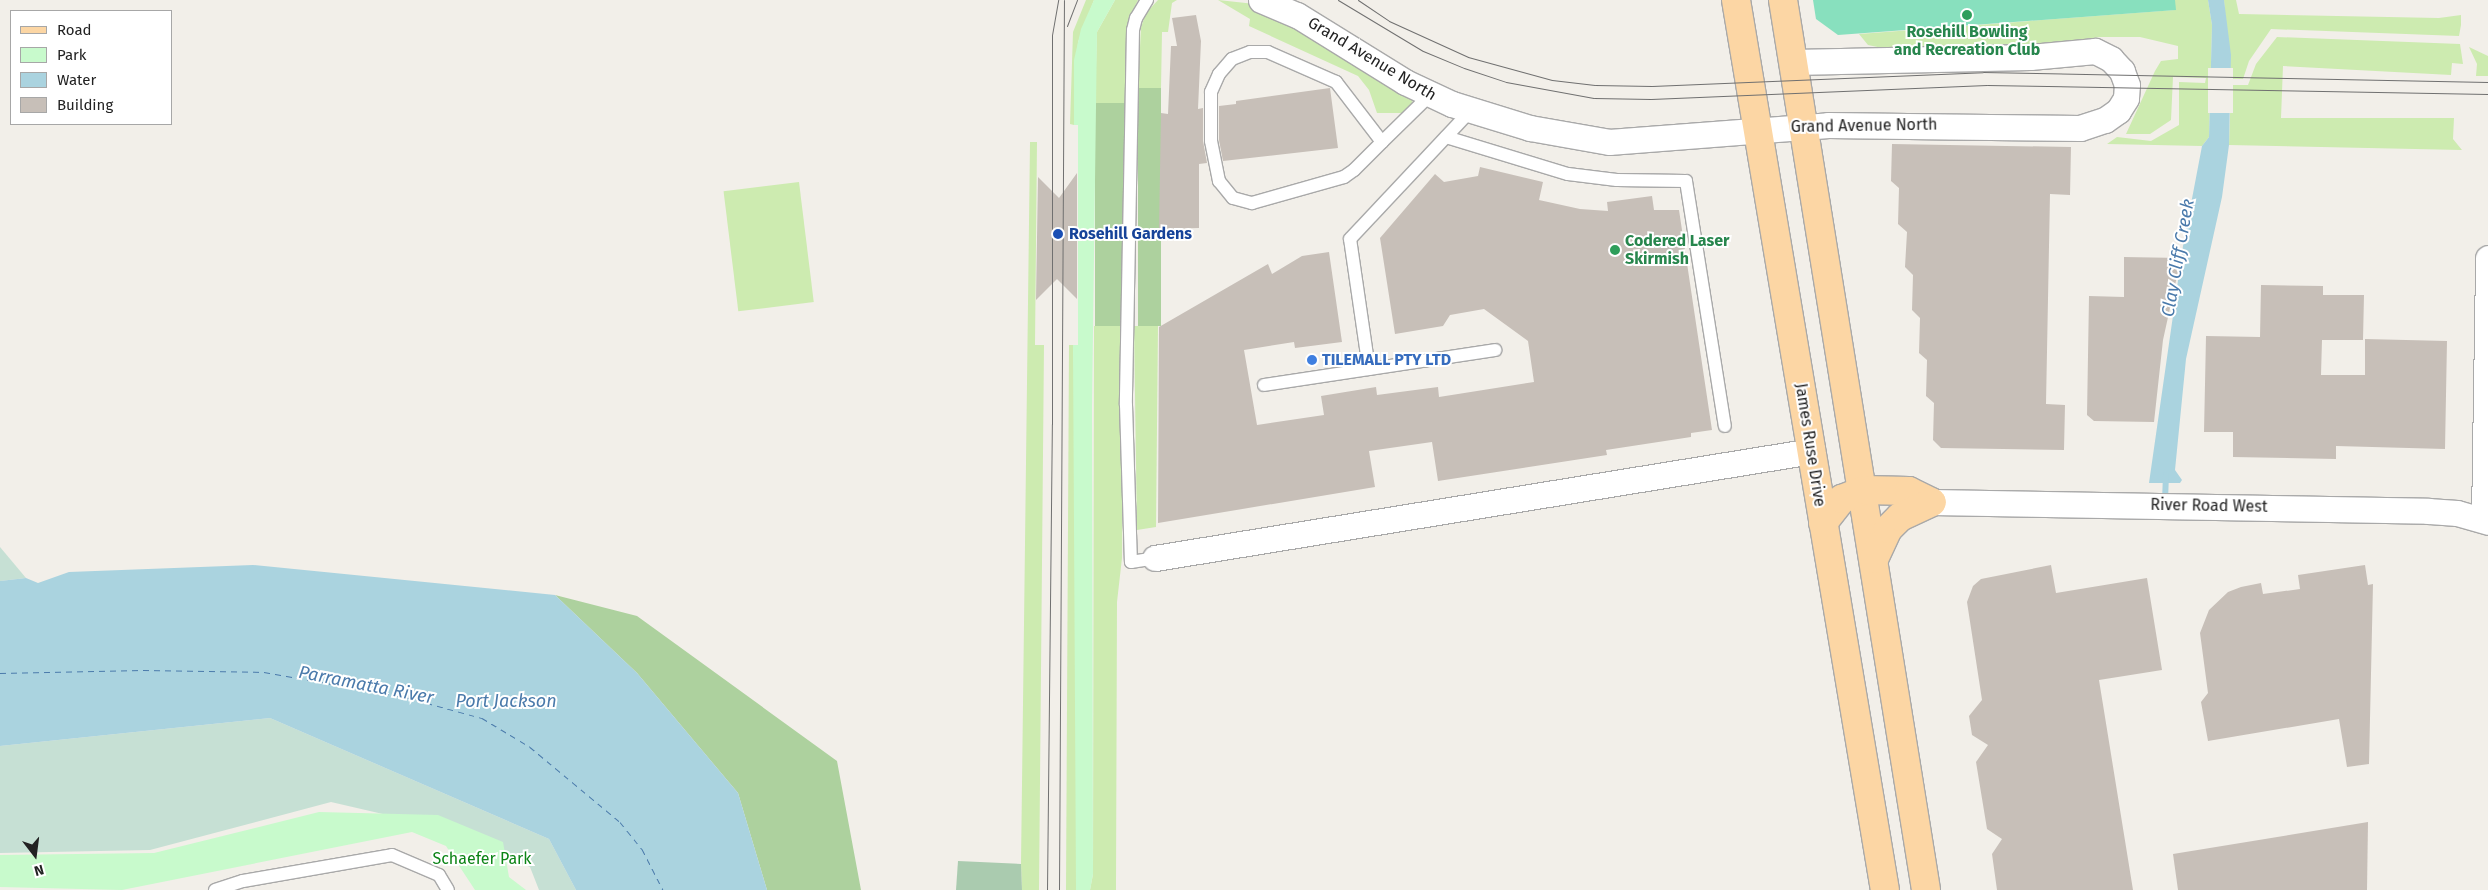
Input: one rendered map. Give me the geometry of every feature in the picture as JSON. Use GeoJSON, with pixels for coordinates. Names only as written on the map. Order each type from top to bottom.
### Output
{"type":"FeatureCollection","features":[{"type":"Feature","properties":{"kind":"main road","name":"James Ruse Drive"},"geometry":{"type":"LineString","coordinates":[[1736,0],[1812,451],[1822,523],[1885,890]]}},
{"type":"Feature","properties":{"kind":"main road"},"geometry":{"type":"LineString","coordinates":[[1783,0],[1864,490],[1926,890]]}},
{"type":"Feature","properties":{"kind":"main road"},"geometry":{"type":"LineString","coordinates":[[1822,523],[1842,499],[1864,490],[1909,491],[1932,502]]}},
{"type":"Feature","properties":{"kind":"main road"},"geometry":{"type":"LineString","coordinates":[[1874,559],[1888,529],[1900,517],[1932,502]]}},
{"type":"Feature","properties":{"kind":"street","name":"Grand Avenue North"},"geometry":{"type":"LineString","coordinates":[[1261,0],[1312,23],[1430,95],[1470,111],[1530,128],[1609,142],[1758,129],[1883,124],[2080,128],[2105,120],[2118,111],[2126,98],[2127,85],[2122,71],[2111,59],[2095,51],[2030,57],[1793,62]]}},
{"type":"Feature","properties":{"kind":"street"},"geometry":{"type":"LineString","coordinates":[[2487,520],[2488,258]]}},
{"type":"Feature","properties":{"kind":"street"},"geometry":{"type":"LineString","coordinates":[[1143,560],[1812,451]]}},
{"type":"Feature","properties":{"kind":"street","name":"River Road West"},"geometry":{"type":"LineString","coordinates":[[1932,502],[2428,511],[2487,520]]}},
{"type":"Feature","properties":{"kind":"lane"},"geometry":{"type":"LineString","coordinates":[[1143,560],[1126,405],[1133,43],[1136,18],[1147,0]]}},
{"type":"Feature","properties":{"kind":"lane"},"geometry":{"type":"LineString","coordinates":[[1382,142],[1336,82],[1268,52],[1250,52],[1232,59],[1219,74],[1211,92],[1211,141],[1219,181],[1224,190],[1242,202],[1263,201],[1332,183],[1354,170],[1430,95]]}},
{"type":"Feature","properties":{"kind":"lane"},"geometry":{"type":"LineString","coordinates":[[1369,369],[1350,239],[1470,111]]}},
{"type":"Feature","properties":{"kind":"lane"},"geometry":{"type":"LineString","coordinates":[[1446,137],[1568,174],[1617,180],[1686,181],[1725,426]]}},
{"type":"Feature","properties":{"kind":"lane"},"geometry":{"type":"LineString","coordinates":[[1264,385],[1495,350]]}},
{"type":"Feature","properties":{"kind":"lane"},"geometry":{"type":"LineString","coordinates":[[215,890],[243,881],[392,855],[439,875],[448,890]]}},
{"type":"Feature","properties":{"kind":"green space"},"geometry":{"type":"Polygon","coordinates":[[[1086,0],[1094,0],[1078,42],[1074,125],[1070,124],[1073,32],[1086,0]]]}},
{"type":"Feature","properties":{"kind":"green space"},"geometry":{"type":"Polygon","coordinates":[[[1094,0],[1115,0],[1097,32],[1092,406],[1093,874],[1090,890],[1076,890],[1073,345],[1078,345],[1078,125],[1074,125],[1074,60],[1081,29],[1094,0]]]}},
{"type":"Feature","properties":{"kind":"green space"},"geometry":{"type":"Polygon","coordinates":[[[1115,0],[1138,0],[1130,17],[1126,103],[1095,103],[1097,32],[1115,0]]]}},
{"type":"Feature","properties":{"kind":"green space"},"geometry":{"type":"Polygon","coordinates":[[[1158,0],[1177,0],[1172,3],[1168,32],[1162,32],[1161,88],[1138,88],[1141,27],[1146,13],[1158,0]]]}},
{"type":"Feature","properties":{"kind":"green space"},"geometry":{"type":"Polygon","coordinates":[[[1218,0],[1255,4],[1381,73],[1412,99],[1413,105],[1403,113],[1377,113],[1369,90],[1358,76],[1249,26],[1250,19],[1218,0]]]}},
{"type":"Feature","properties":{"kind":"green space","name":"Rosehill Bowling and Recreation Club"},"geometry":{"type":"Polygon","coordinates":[[[1813,0],[2175,0],[2176,10],[1838,35],[1816,19],[1813,0]]]}},
{"type":"Feature","properties":{"kind":"green space"},"geometry":{"type":"Polygon","coordinates":[[[2174,0],[2208,0],[2212,25],[2209,137],[2202,146],[2107,144],[2117,137],[2151,141],[2179,125],[2179,82],[2205,83],[2206,78],[2173,77],[2171,120],[2150,134],[2126,134],[2155,71],[2161,61],[2178,59],[2178,46],[2140,37],[2100,37],[2029,47],[1887,49],[1868,45],[1859,34],[2175,10],[2174,0]]]}},
{"type":"Feature","properties":{"kind":"green space"},"geometry":{"type":"Polygon","coordinates":[[[2224,0],[2236,0],[2239,14],[2439,18],[2461,15],[2461,25],[2459,36],[2271,29],[2249,61],[2243,79],[2230,79],[2224,0]]]}},
{"type":"Feature","properties":{"kind":"green space"},"geometry":{"type":"Polygon","coordinates":[[[2277,37],[2460,44],[2463,64],[2452,63],[2451,75],[2283,66],[2281,118],[2454,118],[2453,139],[2462,150],[2229,145],[2231,85],[2248,85],[2256,64],[2277,37]]]}},
{"type":"Feature","properties":{"kind":"green space"},"geometry":{"type":"Polygon","coordinates":[[[2469,47],[2488,56],[2488,76],[2476,76],[2477,64],[2469,47]]]}},
{"type":"Feature","properties":{"kind":"green space"},"geometry":{"type":"Polygon","coordinates":[[[1138,88],[1161,88],[1161,326],[1138,326],[1138,88]]]}},
{"type":"Feature","properties":{"kind":"green space"},"geometry":{"type":"Polygon","coordinates":[[[1095,103],[1126,103],[1126,326],[1095,326],[1095,103]]]}},
{"type":"Feature","properties":{"kind":"green space"},"geometry":{"type":"Polygon","coordinates":[[[1030,142],[1037,142],[1035,345],[1044,345],[1039,890],[1022,890],[1021,864],[1030,142]]]}},
{"type":"Feature","properties":{"kind":"green space"},"geometry":{"type":"Polygon","coordinates":[[[799,182],[814,302],[738,311],[724,191],[799,182]]]}},
{"type":"Feature","properties":{"kind":"green space"},"geometry":{"type":"Polygon","coordinates":[[[1094,326],[1124,326],[1122,558],[1117,602],[1116,890],[1090,890],[1093,874],[1094,326]]]}},
{"type":"Feature","properties":{"kind":"green space"},"geometry":{"type":"Polygon","coordinates":[[[1134,326],[1158,326],[1156,527],[1137,530],[1134,326]]]}},
{"type":"Feature","properties":{"kind":"green space"},"geometry":{"type":"Polygon","coordinates":[[[1069,345],[1073,345],[1076,422],[1076,890],[1066,890],[1069,345]]]}},
{"type":"Feature","properties":{"kind":"green space"},"geometry":{"type":"Polygon","coordinates":[[[0,547],[26,578],[0,581],[0,547]]]}},
{"type":"Feature","properties":{"kind":"green space"},"geometry":{"type":"Polygon","coordinates":[[[555,595],[637,616],[837,761],[861,890],[767,890],[738,793],[637,673],[555,595]]]}},
{"type":"Feature","properties":{"kind":"green space"},"geometry":{"type":"Polygon","coordinates":[[[270,718],[549,839],[576,890],[539,890],[530,867],[426,824],[331,802],[150,850],[0,853],[0,746],[270,718]]]}},
{"type":"Feature","properties":{"kind":"green space","name":"Schaefer Park"},"geometry":{"type":"Polygon","coordinates":[[[319,812],[438,815],[503,842],[509,877],[526,890],[475,890],[446,846],[412,832],[122,890],[0,887],[0,855],[154,853],[319,812]]]}},
{"type":"Feature","properties":{"kind":"green space"},"geometry":{"type":"Polygon","coordinates":[[[958,861],[1021,864],[1022,890],[956,890],[958,861]]]}},
{"type":"Feature","properties":{"kind":"water"},"geometry":{"type":"Polygon","coordinates":[[[2208,0],[2224,0],[2231,55],[2229,145],[2222,197],[2186,359],[2175,470],[2182,480],[2180,483],[2149,483],[2183,246],[2202,146],[2209,137],[2212,25],[2208,0]]]}},
{"type":"Feature","properties":{"kind":"water","name":"Port Jackson"},"geometry":{"type":"Polygon","coordinates":[[[253,565],[555,595],[637,673],[738,793],[767,890],[576,890],[549,839],[270,718],[0,746],[0,581],[26,578],[38,583],[69,572],[253,565]]]}},
{"type":"Feature","properties":{"kind":"pier"},"geometry":{"type":"Polygon","coordinates":[[[2208,68],[2233,68],[2233,113],[2208,113],[2208,68]]]}},
{"type":"Feature","properties":{"kind":"building"},"geometry":{"type":"Polygon","coordinates":[[[1196,15],[1201,41],[1198,109],[1203,108],[1203,141],[1207,163],[1199,164],[1199,228],[1159,229],[1161,113],[1168,114],[1171,46],[1177,46],[1172,18],[1196,15]]]}},
{"type":"Feature","properties":{"kind":"building"},"geometry":{"type":"Polygon","coordinates":[[[1330,88],[1338,148],[1223,161],[1219,140],[1219,106],[1236,104],[1236,101],[1330,88]]]}},
{"type":"Feature","properties":{"kind":"building"},"geometry":{"type":"Polygon","coordinates":[[[1892,144],[2071,147],[2070,195],[2050,194],[2046,404],[2065,405],[2064,450],[1941,448],[1933,440],[1934,403],[1926,396],[1927,360],[1919,353],[1920,318],[1912,310],[1913,275],[1905,267],[1907,232],[1898,224],[1899,188],[1891,181],[1892,144]]]}},
{"type":"Feature","properties":{"kind":"building"},"geometry":{"type":"Polygon","coordinates":[[[1480,167],[1543,182],[1539,200],[1580,209],[1608,211],[1607,202],[1652,196],[1654,210],[1679,210],[1712,430],[1691,433],[1691,437],[1606,450],[1607,455],[1438,481],[1432,442],[1369,451],[1375,487],[1158,523],[1159,327],[1268,264],[1272,274],[1302,256],[1329,252],[1342,342],[1295,348],[1294,342],[1244,350],[1257,425],[1324,415],[1321,396],[1376,387],[1377,395],[1438,387],[1439,397],[1534,382],[1528,341],[1484,309],[1450,315],[1443,326],[1395,334],[1380,238],[1435,174],[1444,182],[1478,176],[1480,167]]]}},
{"type":"Feature","properties":{"kind":"building"},"geometry":{"type":"Polygon","coordinates":[[[1077,173],[1077,299],[1057,279],[1036,300],[1038,177],[1059,198],[1077,173]]]}},
{"type":"Feature","properties":{"kind":"building"},"geometry":{"type":"Polygon","coordinates":[[[2124,257],[2181,258],[2163,340],[2154,422],[2094,421],[2087,415],[2089,296],[2124,297],[2124,257]]]}},
{"type":"Feature","properties":{"kind":"building"},"geometry":{"type":"Polygon","coordinates":[[[2261,285],[2323,286],[2323,295],[2364,295],[2363,340],[2322,340],[2321,375],[2365,375],[2365,339],[2447,341],[2445,449],[2336,446],[2336,459],[2233,457],[2233,432],[2204,432],[2206,336],[2260,337],[2261,285]]]}},
{"type":"Feature","properties":{"kind":"building"},"geometry":{"type":"Polygon","coordinates":[[[2051,565],[2056,593],[2147,578],[2162,670],[2099,680],[2133,890],[1997,890],[1992,854],[2002,839],[1987,829],[1976,762],[1988,745],[1972,735],[1969,716],[1982,700],[1967,602],[1973,586],[1981,579],[2051,565]]]}},
{"type":"Feature","properties":{"kind":"building"},"geometry":{"type":"Polygon","coordinates":[[[2365,565],[2368,585],[2373,584],[2369,764],[2347,767],[2339,719],[2208,741],[2201,702],[2208,693],[2200,633],[2209,610],[2228,592],[2241,587],[2261,583],[2263,594],[2300,589],[2298,575],[2365,565]]]}},
{"type":"Feature","properties":{"kind":"building"},"geometry":{"type":"Polygon","coordinates":[[[2368,822],[2367,890],[2178,890],[2173,854],[2368,822]]]}},
{"type":"Feature","properties":{"kind":"waterway","name":"Clay Cliff Creek"},"geometry":{"type":"LineString","coordinates":[[2165,502],[2166,475]]}},
{"type":"Feature","properties":{"kind":"ferry route"},"geometry":{"type":"LineString","coordinates":[[0,673],[143,670],[264,672],[405,697],[482,718],[530,747],[620,822],[642,849],[663,890]]}},
{"type":"Feature","properties":{"kind":"tram line"},"geometry":{"type":"LineString","coordinates":[[1047,890],[1052,424],[1052,35],[1058,0]]}},
{"type":"Feature","properties":{"kind":"tram line"},"geometry":{"type":"LineString","coordinates":[[1059,890],[1064,0]]}},
{"type":"Feature","properties":{"kind":"tram line"},"geometry":{"type":"LineString","coordinates":[[1067,26],[1077,0]]}},
{"type":"Feature","properties":{"kind":"tram line"},"geometry":{"type":"LineString","coordinates":[[1338,0],[1423,51],[1464,68],[1506,82],[1594,98],[1651,99],[1987,85],[2488,94]]}},
{"type":"Feature","properties":{"kind":"tram line"},"geometry":{"type":"LineString","coordinates":[[1358,0],[1389,21],[1468,57],[1552,80],[1595,85],[1652,86],[1983,72],[2488,82]]}},
{"type":"Feature","properties":{"kind":"place","name":"Rosehill Bowling and Recreation Club"},"geometry":{"type":"Point","coordinates":[1967,15]}},
{"type":"Feature","properties":{"kind":"place","name":"Rosehill Gardens"},"geometry":{"type":"Point","coordinates":[1058,234]}},
{"type":"Feature","properties":{"kind":"place","name":"Codered Laser Skirmish"},"geometry":{"type":"Point","coordinates":[1615,250]}},
{"type":"Feature","properties":{"kind":"place","name":"TILEMALL PTY LTD"},"geometry":{"type":"Point","coordinates":[1312,360]}},
{"type":"Feature","properties":{"kind":"water label","name":"Parramatta River"},"geometry":{"type":"Point","coordinates":[366,685]}}]}
